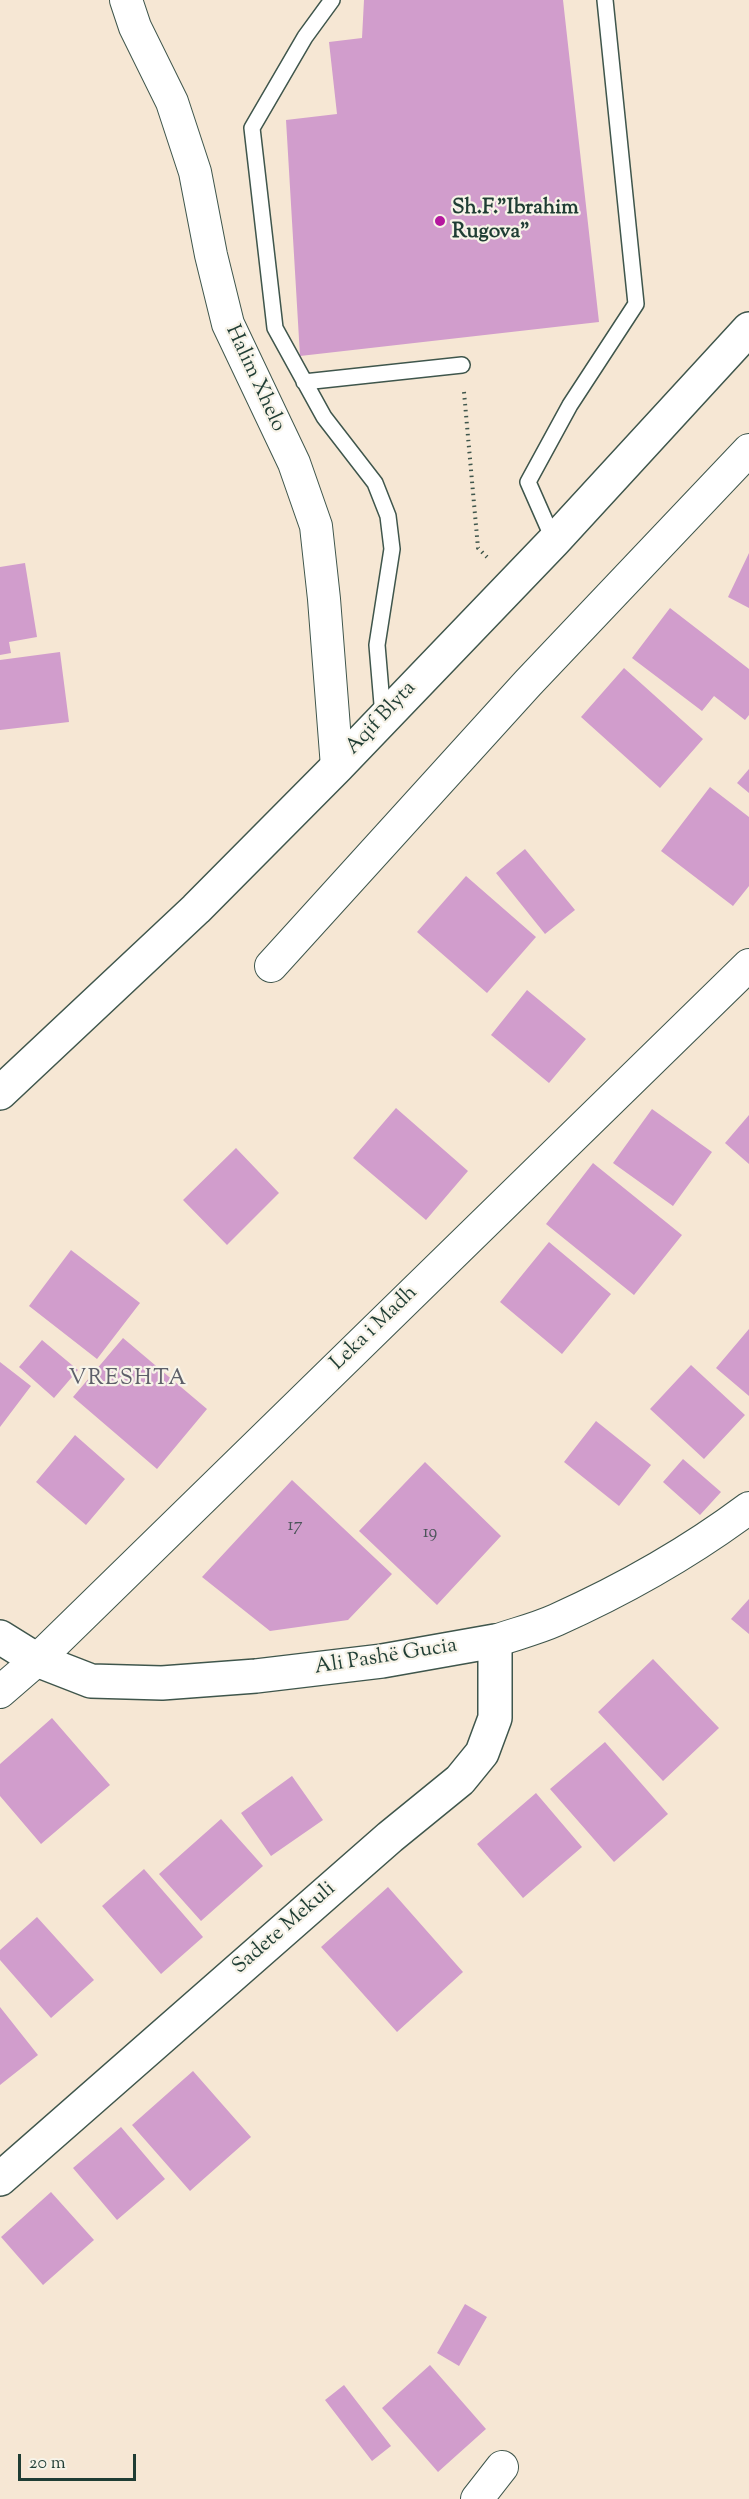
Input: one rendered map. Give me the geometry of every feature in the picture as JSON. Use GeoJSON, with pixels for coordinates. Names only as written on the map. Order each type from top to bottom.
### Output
{"type":"FeatureCollection","features":[{"type":"Feature","properties":{"kind":"street","name":"Halim Xhelo"},"geometry":{"type":"LineString","coordinates":[[126,0],[135,27],[172,102],[195,172],[211,255],[228,324],[294,463],[316,526],[337,767]]}},
{"type":"Feature","properties":{"kind":"street","name":"Aqif Blyta"},"geometry":{"type":"LineString","coordinates":[[0,1093],[196,909],[337,767],[554,541],[749,329]]}},
{"type":"Feature","properties":{"kind":"street"},"geometry":{"type":"LineString","coordinates":[[272,966],[528,683],[749,450]]}},
{"type":"Feature","properties":{"kind":"street","name":"Leka i Madh"},"geometry":{"type":"LineString","coordinates":[[0,1692],[37,1660],[749,964]]}},
{"type":"Feature","properties":{"kind":"street","name":"Ali Pashë Gucia"},"geometry":{"type":"LineString","coordinates":[[0,1637],[37,1660],[91,1681],[162,1683],[256,1676],[371,1663],[495,1641],[555,1621],[644,1575],[712,1535],[749,1508]]}},
{"type":"Feature","properties":{"kind":"street","name":"Sadete Mekuli"},"geometry":{"type":"LineString","coordinates":[[0,2179],[390,1837],[460,1780],[482,1753],[495,1718],[495,1641]]}},
{"type":"Feature","properties":{"kind":"street"},"geometry":{"type":"LineString","coordinates":[[477,2499],[502,2468]]}},
{"type":"Feature","properties":{"kind":"lane"},"geometry":{"type":"LineString","coordinates":[[332,0],[305,37],[252,128],[275,328],[324,417],[375,483],[388,516],[392,549],[377,645],[383,717]]}},
{"type":"Feature","properties":{"kind":"lane"},"geometry":{"type":"LineString","coordinates":[[554,541],[528,482],[570,405],[636,304],[605,0]]}},
{"type":"Feature","properties":{"kind":"lane"},"geometry":{"type":"LineString","coordinates":[[304,382],[462,365]]}},
{"type":"Feature","properties":{"kind":"path"},"geometry":{"type":"LineString","coordinates":[[462,365],[478,548],[512,585]]}},
{"type":"Feature","properties":{"kind":"building","name":"Sh.F.\"Ibrahim Rugova\""},"geometry":{"type":"Polygon","coordinates":[[[364,0],[563,0],[599,322],[300,356],[286,120],[337,114],[329,42],[362,38],[364,0]]]}},
{"type":"Feature","properties":{"kind":"building"},"geometry":{"type":"Polygon","coordinates":[[[749,553],[749,608],[728,597],[749,553]]]}},
{"type":"Feature","properties":{"kind":"building"},"geometry":{"type":"Polygon","coordinates":[[[25,563],[37,637],[9,642],[11,653],[0,655],[0,567],[25,563]]]}},
{"type":"Feature","properties":{"kind":"building"},"geometry":{"type":"Polygon","coordinates":[[[670,608],[749,669],[749,715],[745,720],[714,696],[702,711],[632,658],[670,608]]]}},
{"type":"Feature","properties":{"kind":"building"},"geometry":{"type":"Polygon","coordinates":[[[60,652],[69,722],[0,730],[0,660],[60,652]]]}},
{"type":"Feature","properties":{"kind":"building"},"geometry":{"type":"Polygon","coordinates":[[[624,668],[703,739],[660,788],[581,717],[624,668]]]}},
{"type":"Feature","properties":{"kind":"building"},"geometry":{"type":"Polygon","coordinates":[[[749,769],[749,793],[737,783],[749,769]]]}},
{"type":"Feature","properties":{"kind":"building"},"geometry":{"type":"Polygon","coordinates":[[[710,787],[749,817],[749,886],[733,906],[661,851],[710,787]]]}},
{"type":"Feature","properties":{"kind":"building"},"geometry":{"type":"Polygon","coordinates":[[[525,849],[575,910],[545,934],[496,873],[525,849]]]}},
{"type":"Feature","properties":{"kind":"building"},"geometry":{"type":"Polygon","coordinates":[[[466,876],[536,937],[487,993],[417,932],[466,876]]]}},
{"type":"Feature","properties":{"kind":"building"},"geometry":{"type":"Polygon","coordinates":[[[527,990],[586,1039],[549,1083],[491,1035],[527,990]]]}},
{"type":"Feature","properties":{"kind":"building"},"geometry":{"type":"Polygon","coordinates":[[[396,1108],[468,1171],[426,1220],[353,1158],[396,1108]]]}},
{"type":"Feature","properties":{"kind":"building"},"geometry":{"type":"Polygon","coordinates":[[[652,1109],[712,1152],[673,1206],[613,1163],[652,1109]]]}},
{"type":"Feature","properties":{"kind":"building"},"geometry":{"type":"Polygon","coordinates":[[[749,1115],[749,1164],[725,1143],[749,1115]]]}},
{"type":"Feature","properties":{"kind":"building"},"geometry":{"type":"Polygon","coordinates":[[[236,1148],[279,1193],[227,1245],[183,1200],[236,1148]]]}},
{"type":"Feature","properties":{"kind":"building"},"geometry":{"type":"Polygon","coordinates":[[[593,1163],[682,1235],[634,1295],[546,1224],[593,1163]]]}},
{"type":"Feature","properties":{"kind":"building"},"geometry":{"type":"Polygon","coordinates":[[[549,1242],[611,1294],[562,1354],[500,1302],[549,1242]]]}},
{"type":"Feature","properties":{"kind":"building"},"geometry":{"type":"Polygon","coordinates":[[[71,1250],[140,1303],[97,1359],[29,1306],[71,1250]]]}},
{"type":"Feature","properties":{"kind":"building"},"geometry":{"type":"Polygon","coordinates":[[[749,1329],[749,1396],[716,1368],[749,1329]]]}},
{"type":"Feature","properties":{"kind":"building"},"geometry":{"type":"Polygon","coordinates":[[[123,1338],[207,1409],[157,1469],[73,1397],[123,1338]]]}},
{"type":"Feature","properties":{"kind":"building"},"geometry":{"type":"Polygon","coordinates":[[[42,1340],[78,1370],[54,1398],[19,1367],[42,1340]]]}},
{"type":"Feature","properties":{"kind":"building"},"geometry":{"type":"Polygon","coordinates":[[[0,1362],[31,1386],[0,1427],[0,1362]]]}},
{"type":"Feature","properties":{"kind":"building"},"geometry":{"type":"Polygon","coordinates":[[[691,1365],[745,1415],[704,1459],[650,1409],[691,1365]]]}},
{"type":"Feature","properties":{"kind":"building"},"geometry":{"type":"Polygon","coordinates":[[[596,1421],[651,1465],[619,1506],[564,1462],[596,1421]]]}},
{"type":"Feature","properties":{"kind":"building"},"geometry":{"type":"Polygon","coordinates":[[[75,1435],[125,1479],[86,1525],[36,1482],[75,1435]]]}},
{"type":"Feature","properties":{"kind":"building"},"geometry":{"type":"Polygon","coordinates":[[[683,1459],[721,1492],[700,1515],[663,1482],[683,1459]]]}},
{"type":"Feature","properties":{"kind":"building"},"geometry":{"type":"Polygon","coordinates":[[[425,1462],[501,1536],[437,1605],[359,1531],[425,1462]]]}},
{"type":"Feature","properties":{"kind":"building"},"geometry":{"type":"Polygon","coordinates":[[[292,1480],[392,1574],[348,1620],[270,1631],[202,1577],[292,1480]]]}},
{"type":"Feature","properties":{"kind":"building"},"geometry":{"type":"Polygon","coordinates":[[[749,1599],[749,1634],[731,1619],[749,1599]]]}},
{"type":"Feature","properties":{"kind":"building"},"geometry":{"type":"Polygon","coordinates":[[[653,1659],[719,1728],[663,1781],[598,1712],[653,1659]]]}},
{"type":"Feature","properties":{"kind":"building"},"geometry":{"type":"Polygon","coordinates":[[[52,1718],[110,1785],[41,1844],[0,1796],[0,1764],[52,1718]]]}},
{"type":"Feature","properties":{"kind":"building"},"geometry":{"type":"Polygon","coordinates":[[[605,1742],[668,1814],[614,1862],[550,1789],[605,1742]]]}},
{"type":"Feature","properties":{"kind":"building"},"geometry":{"type":"Polygon","coordinates":[[[292,1776],[323,1820],[271,1856],[241,1813],[292,1776]]]}},
{"type":"Feature","properties":{"kind":"building"},"geometry":{"type":"Polygon","coordinates":[[[536,1793],[582,1847],[523,1898],[477,1844],[536,1793]]]}},
{"type":"Feature","properties":{"kind":"building"},"geometry":{"type":"Polygon","coordinates":[[[221,1819],[263,1866],[201,1921],[159,1874],[221,1819]]]}},
{"type":"Feature","properties":{"kind":"building"},"geometry":{"type":"Polygon","coordinates":[[[144,1869],[203,1937],[161,1974],[102,1906],[144,1869]]]}},
{"type":"Feature","properties":{"kind":"building"},"geometry":{"type":"Polygon","coordinates":[[[388,1887],[463,1972],[397,2032],[321,1947],[388,1887]]]}},
{"type":"Feature","properties":{"kind":"building"},"geometry":{"type":"Polygon","coordinates":[[[37,1917],[94,1980],[51,2018],[0,1960],[0,1950],[37,1917]]]}},
{"type":"Feature","properties":{"kind":"building"},"geometry":{"type":"Polygon","coordinates":[[[0,2007],[38,2055],[0,2085],[0,2007]]]}},
{"type":"Feature","properties":{"kind":"building"},"geometry":{"type":"Polygon","coordinates":[[[193,2071],[251,2137],[190,2191],[132,2125],[193,2071]]]}},
{"type":"Feature","properties":{"kind":"building"},"geometry":{"type":"Polygon","coordinates":[[[121,2127],[165,2179],[117,2220],[73,2168],[121,2127]]]}},
{"type":"Feature","properties":{"kind":"building"},"geometry":{"type":"Polygon","coordinates":[[[51,2192],[94,2240],[43,2285],[1,2237],[51,2192]]]}},
{"type":"Feature","properties":{"kind":"building"},"geometry":{"type":"Polygon","coordinates":[[[465,2304],[487,2317],[459,2366],[437,2353],[465,2304]]]}},
{"type":"Feature","properties":{"kind":"building"},"geometry":{"type":"Polygon","coordinates":[[[430,2365],[486,2429],[438,2472],[382,2408],[430,2365]]]}},
{"type":"Feature","properties":{"kind":"building"},"geometry":{"type":"Polygon","coordinates":[[[344,2385],[391,2446],[372,2461],[325,2400],[344,2385]]]}},
{"type":"Feature","properties":{"kind":"place","name":"Sh.F.\"Ibrahim Rugova\""},"geometry":{"type":"Point","coordinates":[440,221]}},
{"type":"Feature","properties":{"kind":"district","name":"VRESHTA"},"geometry":{"type":"Point","coordinates":[128,1380]}}]}
